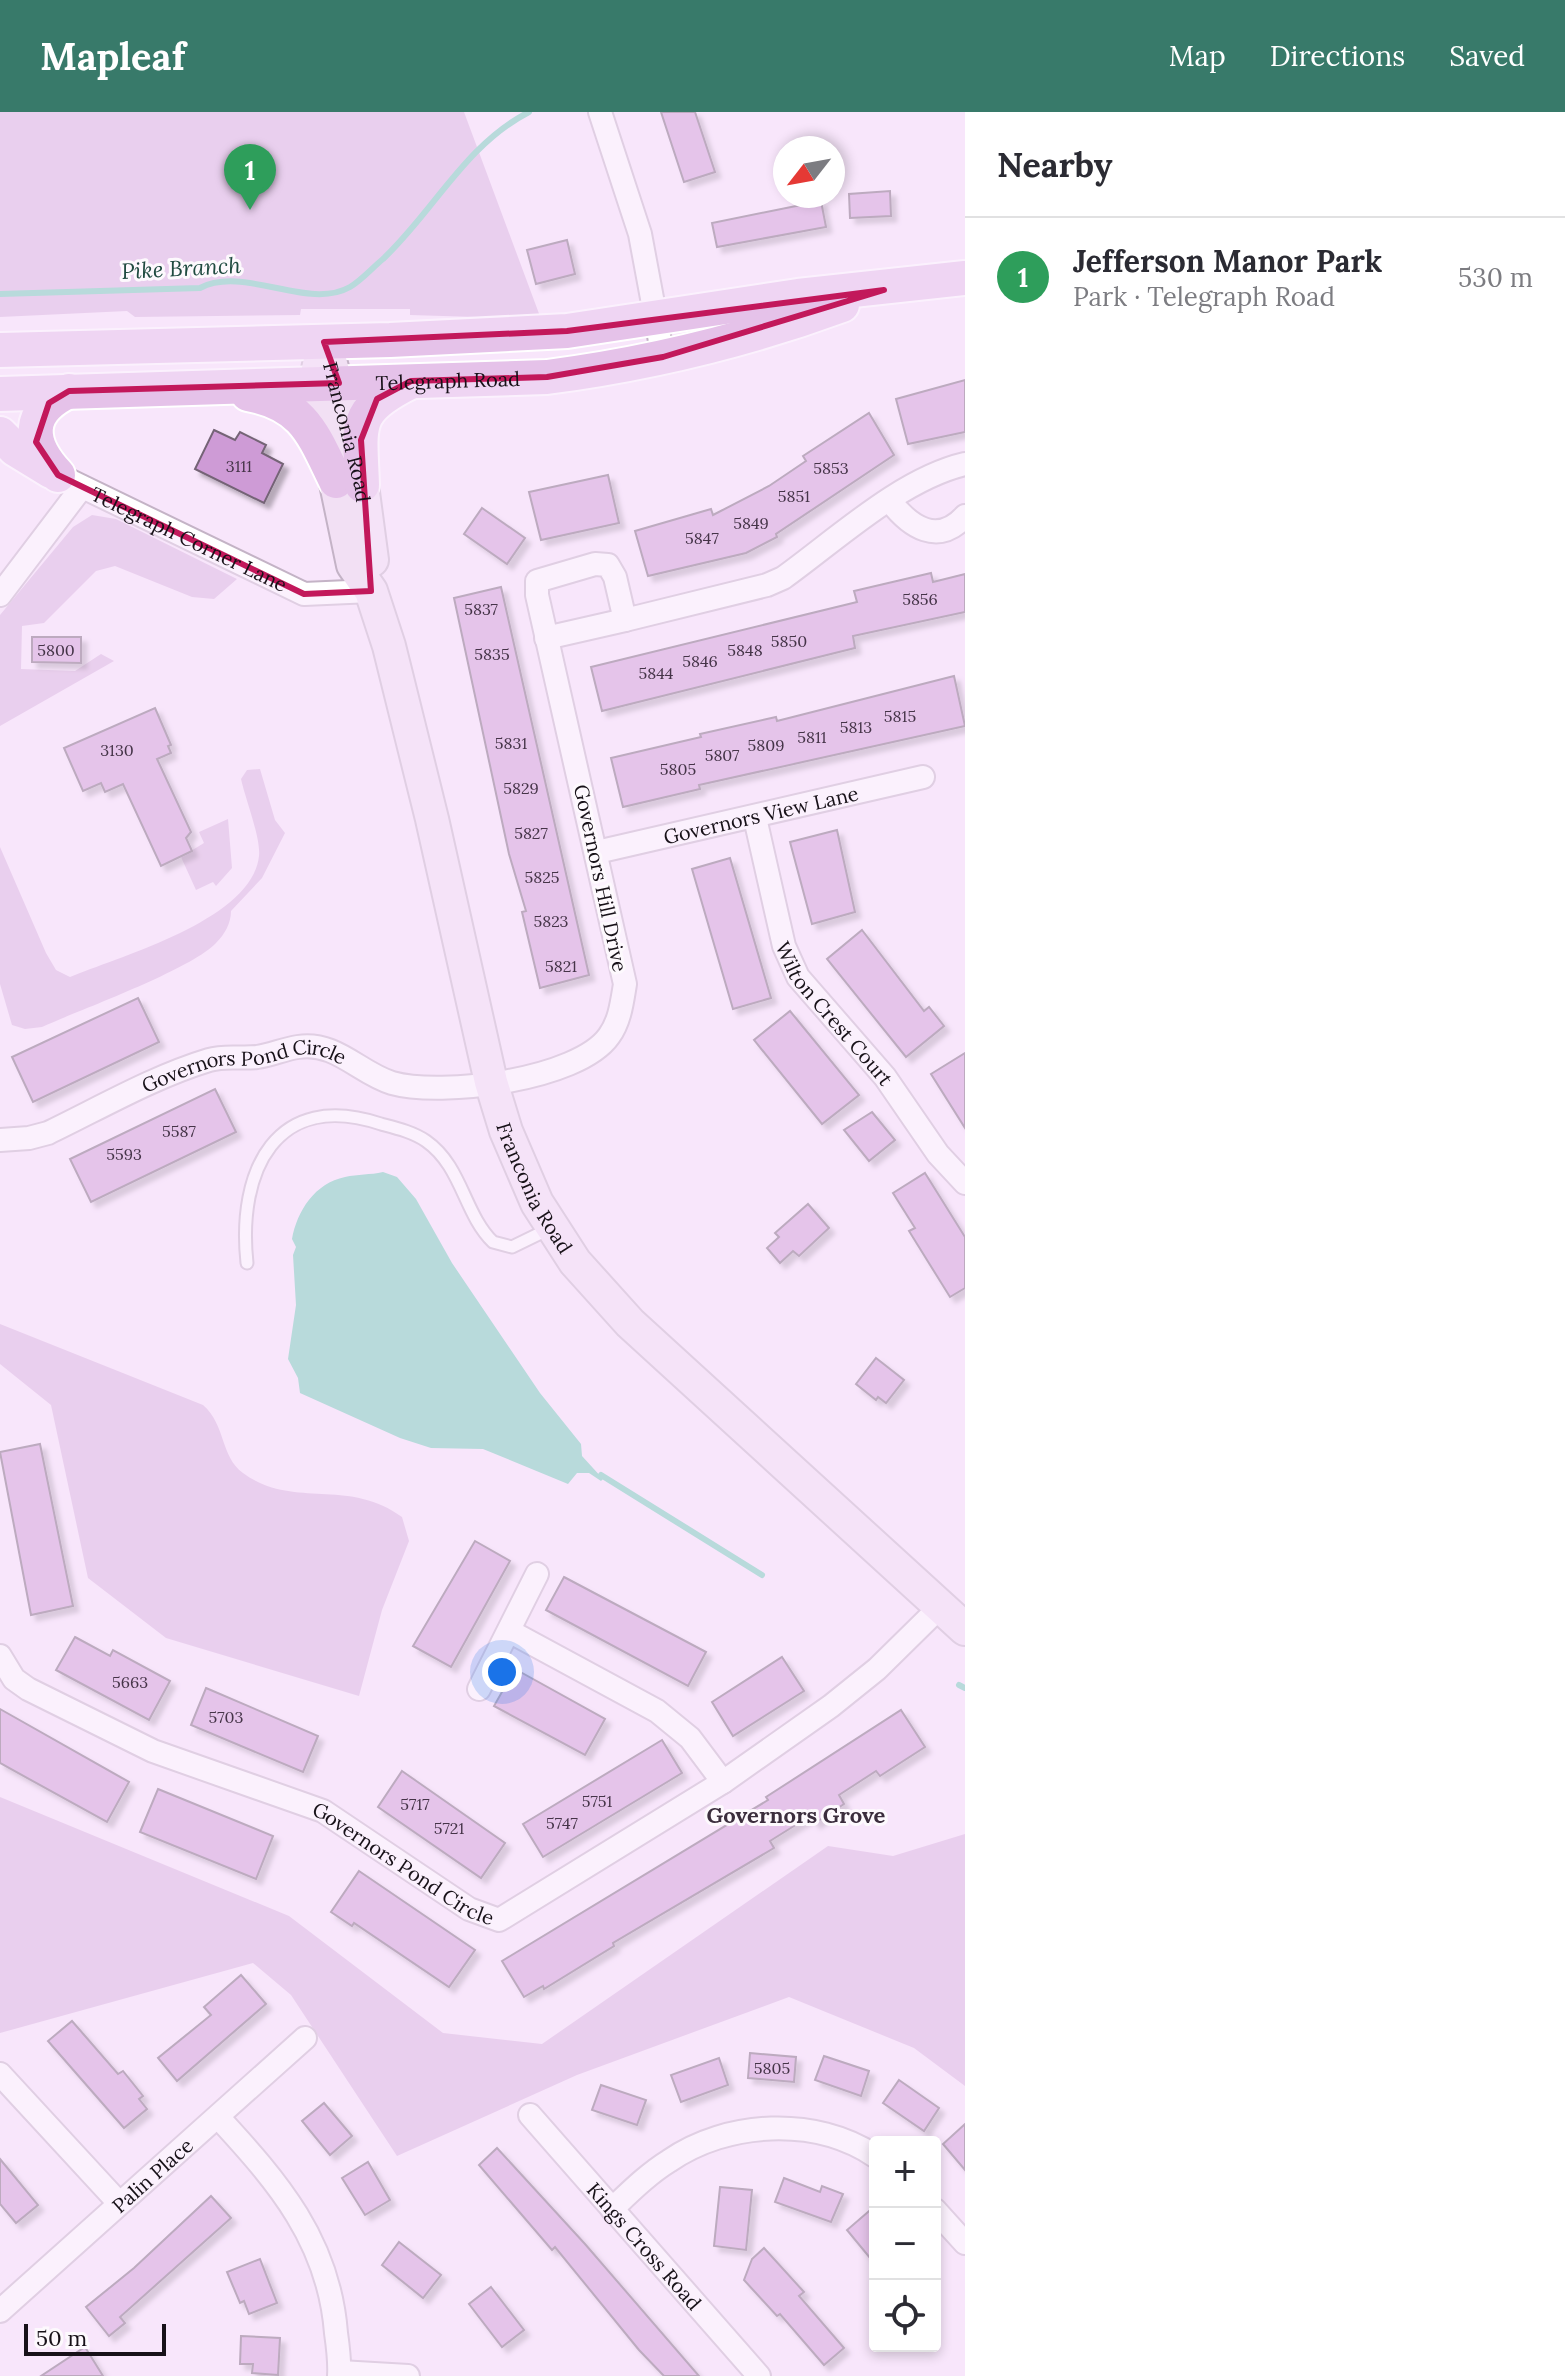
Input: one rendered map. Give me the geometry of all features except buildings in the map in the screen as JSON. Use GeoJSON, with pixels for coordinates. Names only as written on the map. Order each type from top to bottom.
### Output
{"type":"FeatureCollection","features":[{"type":"Feature","properties":{"kind":"main road","name":"Telegraph Road"},"geometry":{"type":"LineString","coordinates":[[0,350],[324,342],[567,331],[656,320],[798,296],[884,290],[965,278]]}},
{"type":"Feature","properties":{"kind":"main road","name":"Telegraph Road"},"geometry":{"type":"LineString","coordinates":[[0,394],[547,377],[663,357],[807,318],[884,290]]}},
{"type":"Feature","properties":{"kind":"main road","name":"Franconia Road"},"geometry":{"type":"LineString","coordinates":[[324,342],[327,383],[349,483],[353,565],[371,591],[432,819],[491,1082],[520,1167],[551,1228],[575,1262],[630,1323],[965,1629]]}},
{"type":"Feature","properties":{"kind":"main road"},"geometry":{"type":"LineString","coordinates":[[349,483],[368,409],[377,399],[411,381]]}},
{"type":"Feature","properties":{"kind":"main road"},"geometry":{"type":"LineString","coordinates":[[164,387],[242,393],[278,401],[309,428],[349,483]]}},
{"type":"Feature","properties":{"kind":"main road"},"geometry":{"type":"LineString","coordinates":[[69,391],[44,408],[35,434],[39,452],[70,481]]}},
{"type":"Feature","properties":{"kind":"main road"},"geometry":{"type":"LineString","coordinates":[[0,434],[26,457],[70,481]]}},
{"type":"Feature","properties":{"kind":"street"},"geometry":{"type":"LineString","coordinates":[[600,112],[637,222],[663,357]]}},
{"type":"Feature","properties":{"kind":"street"},"geometry":{"type":"LineString","coordinates":[[546,638],[775,582],[890,501],[934,474],[965,464]]}},
{"type":"Feature","properties":{"kind":"street"},"geometry":{"type":"LineString","coordinates":[[0,595],[70,481]]}},
{"type":"Feature","properties":{"kind":"street","name":"Telegraph Corner Lane"},"geometry":{"type":"LineString","coordinates":[[70,481],[304,594],[371,591]]}},
{"type":"Feature","properties":{"kind":"street"},"geometry":{"type":"LineString","coordinates":[[890,501],[909,523],[925,531],[951,528],[965,516]]}},
{"type":"Feature","properties":{"kind":"street","name":"Governors Hill Drive"},"geometry":{"type":"LineString","coordinates":[[491,1082],[555,1072],[577,1064],[609,1036],[620,1013],[625,984],[546,638],[535,587],[537,581],[595,564],[608,565],[614,572],[625,620]]}},
{"type":"Feature","properties":{"kind":"street","name":"Governors View Lane"},"geometry":{"type":"LineString","coordinates":[[597,852],[923,777]]}},
{"type":"Feature","properties":{"kind":"street","name":"Wilton Crest Court"},"geometry":{"type":"LineString","coordinates":[[755,818],[784,946],[798,977],[885,1077],[938,1154],[965,1183]]}},
{"type":"Feature","properties":{"kind":"street","name":"Governors Pond Circle"},"geometry":{"type":"LineString","coordinates":[[0,1140],[48,1133],[208,1060],[226,1056],[255,1058],[299,1046],[325,1047],[388,1081],[420,1089],[491,1082]]}},
{"type":"Feature","properties":{"kind":"street"},"geometry":{"type":"LineString","coordinates":[[479,1689],[537,1574]]}},
{"type":"Feature","properties":{"kind":"street","name":"Governors Pond Circle"},"geometry":{"type":"LineString","coordinates":[[0,1656],[14,1679],[28,1689],[153,1751],[323,1811],[469,1909],[499,1920],[723,1782],[856,1687],[940,1607]]}},
{"type":"Feature","properties":{"kind":"street"},"geometry":{"type":"LineString","coordinates":[[509,1631],[657,1711],[690,1738],[723,1782]]}},
{"type":"Feature","properties":{"kind":"street","name":"Palin Place"},"geometry":{"type":"LineString","coordinates":[[0,2311],[305,2038]]}},
{"type":"Feature","properties":{"kind":"street"},"geometry":{"type":"LineString","coordinates":[[0,2074],[119,2203]]}},
{"type":"Feature","properties":{"kind":"street","name":"Kings Cross Road"},"geometry":{"type":"LineString","coordinates":[[530,2115],[759,2376]]}},
{"type":"Feature","properties":{"kind":"street"},"geometry":{"type":"LineString","coordinates":[[218,2117],[290,2199],[319,2251],[335,2313],[339,2374],[408,2376]]}},
{"type":"Feature","properties":{"kind":"street"},"geometry":{"type":"LineString","coordinates":[[612,2209],[668,2161],[707,2141],[732,2134],[759,2129],[809,2131],[852,2144],[869,2153]]}},
{"type":"Feature","properties":{"kind":"street"},"geometry":{"type":"LineString","coordinates":[[941,2217],[965,2243]]}},
{"type":"Feature","properties":{"kind":"lane"},"geometry":{"type":"LineString","coordinates":[[247,1263],[244,1218],[259,1171],[281,1135],[300,1120],[314,1116],[362,1117],[426,1141],[455,1172],[493,1242],[512,1247],[551,1228]]}},
{"type":"Feature","properties":{"kind":"highlighted area"},"geometry":{"type":"Polygon","coordinates":[[[884,290],[663,357],[547,377],[411,381],[377,399],[361,440],[371,591],[304,594],[58,475],[36,442],[49,403],[69,391],[339,383],[324,342],[567,331],[884,290]]]}},
{"type":"Feature","properties":{"kind":"shaded area"},"geometry":{"type":"Polygon","coordinates":[[[0,112],[464,112],[541,319],[410,315],[410,309],[301,309],[300,315],[135,317],[127,311],[0,317],[0,112]]]}},
{"type":"Feature","properties":{"kind":"shaded area"},"geometry":{"type":"Polygon","coordinates":[[[92,515],[116,519],[237,579],[214,599],[192,597],[115,566],[96,571],[44,623],[22,626],[21,669],[75,671],[101,654],[114,661],[0,726],[0,615],[73,527],[92,515]]]}},
{"type":"Feature","properties":{"kind":"shaded area"},"geometry":{"type":"Polygon","coordinates":[[[260,769],[275,820],[285,833],[262,878],[231,911],[227,928],[216,943],[203,954],[160,977],[42,1027],[25,1029],[12,1025],[0,984],[0,847],[46,953],[56,970],[70,977],[181,933],[234,899],[251,879],[259,856],[241,779],[247,770],[260,769]]]}},
{"type":"Feature","properties":{"kind":"shaded area"},"geometry":{"type":"Polygon","coordinates":[[[228,819],[232,868],[216,886],[213,882],[196,890],[181,857],[204,843],[199,832],[228,819]]]}},
{"type":"Feature","properties":{"kind":"shaded area"},"geometry":{"type":"Polygon","coordinates":[[[383,1172],[397,1177],[416,1199],[452,1263],[540,1393],[581,1444],[582,1456],[603,1479],[601,1481],[589,1473],[577,1473],[568,1484],[483,1449],[431,1448],[400,1438],[300,1393],[298,1378],[288,1359],[296,1305],[293,1255],[296,1247],[292,1239],[298,1218],[316,1192],[334,1180],[383,1172]]]}},
{"type":"Feature","properties":{"kind":"shaded area"},"geometry":{"type":"Polygon","coordinates":[[[0,1324],[203,1405],[216,1422],[230,1458],[243,1473],[262,1484],[301,1493],[361,1498],[402,1517],[409,1541],[382,1610],[359,1696],[166,1638],[88,1578],[51,1405],[0,1364],[0,1324]]]}},
{"type":"Feature","properties":{"kind":"shaded area"},"geometry":{"type":"Polygon","coordinates":[[[0,1797],[289,1916],[443,2033],[542,2044],[828,1846],[893,1856],[965,1834],[965,2086],[914,2048],[789,1997],[577,2075],[397,2156],[291,1995],[253,1963],[0,2033],[0,1797]]]}},
{"type":"Feature","properties":{"kind":"waterway","name":"Pike Branch"},"geometry":{"type":"LineString","coordinates":[[0,294],[200,288],[217,282],[256,284],[315,294],[333,293],[350,287],[383,259],[468,160],[506,126],[529,112]]}},
{"type":"Feature","properties":{"kind":"waterway"},"geometry":{"type":"LineString","coordinates":[[601,1475],[762,1575]]}},
{"type":"Feature","properties":{"kind":"waterway"},"geometry":{"type":"LineString","coordinates":[[959,1685],[965,1688]]}},
{"type":"Feature","properties":{"kind":"place","name":"Jefferson Manor Park"},"geometry":{"type":"Point","coordinates":[250,210]}},
{"type":"Feature","properties":{"kind":"district","name":"Governors Grove"},"geometry":{"type":"Point","coordinates":[796,1815]}}]}
